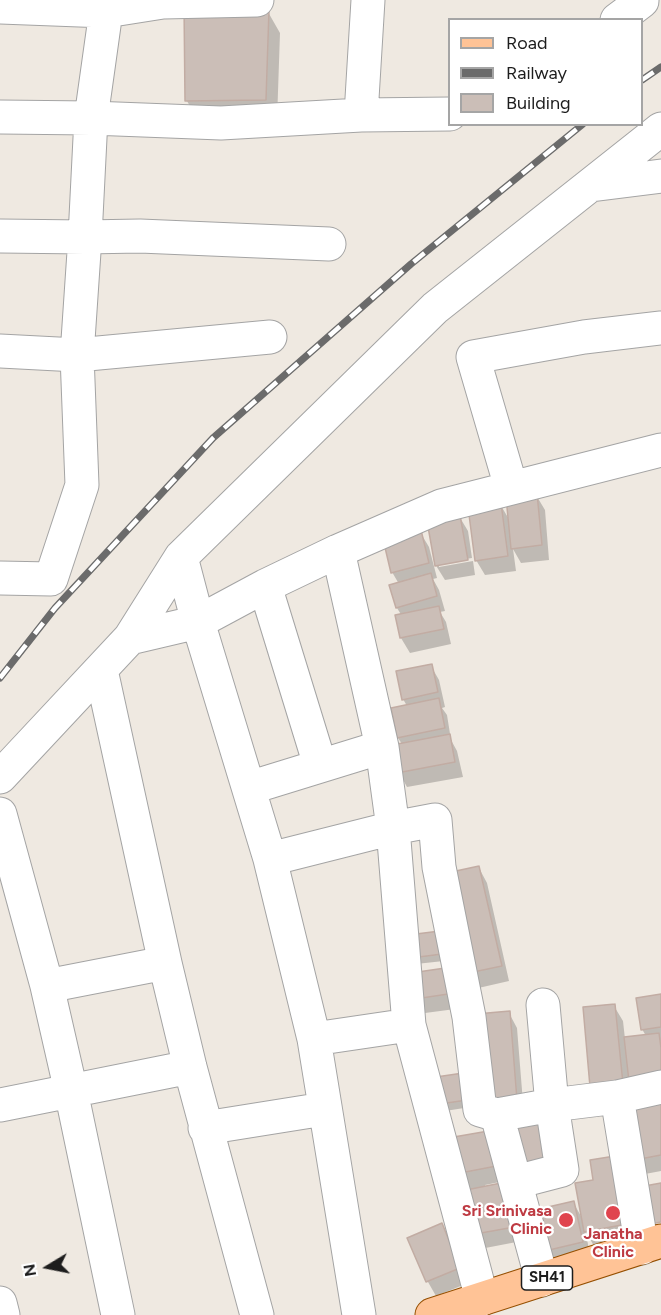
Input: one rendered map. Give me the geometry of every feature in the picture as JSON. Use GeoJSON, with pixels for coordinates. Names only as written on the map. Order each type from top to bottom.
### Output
{"type":"FeatureCollection","features":[{"type":"Feature","properties":{"kind":"main road","name":"SH41"},"geometry":{"type":"LineString","coordinates":[[432,1315],[652,1245]]}},
{"type":"Feature","properties":{"kind":"street"},"geometry":{"type":"LineString","coordinates":[[0,7],[106,6],[257,0]]}},
{"type":"Feature","properties":{"kind":"street"},"geometry":{"type":"LineString","coordinates":[[361,116],[368,0]]}},
{"type":"Feature","properties":{"kind":"street"},"geometry":{"type":"LineString","coordinates":[[620,18],[642,0]]}},
{"type":"Feature","properties":{"kind":"street"},"geometry":{"type":"LineString","coordinates":[[0,579],[51,579],[82,485],[77,355],[91,118],[106,6]]}},
{"type":"Feature","properties":{"kind":"street"},"geometry":{"type":"LineString","coordinates":[[0,117],[221,123],[448,114]]}},
{"type":"Feature","properties":{"kind":"street"},"geometry":{"type":"LineString","coordinates":[[0,777],[130,638],[181,557],[435,308],[661,129]]}},
{"type":"Feature","properties":{"kind":"street"},"geometry":{"type":"LineString","coordinates":[[591,185],[661,176]]}},
{"type":"Feature","properties":{"kind":"street"},"geometry":{"type":"LineString","coordinates":[[0,236],[140,236],[329,244]]}},
{"type":"Feature","properties":{"kind":"street"},"geometry":{"type":"LineString","coordinates":[[511,487],[473,357],[584,337],[661,328]]}},
{"type":"Feature","properties":{"kind":"street"},"geometry":{"type":"LineString","coordinates":[[0,351],[77,355],[270,337]]}},
{"type":"Feature","properties":{"kind":"street"},"geometry":{"type":"LineString","coordinates":[[130,638],[198,622],[265,586],[338,551],[441,506],[661,450]]}},
{"type":"Feature","properties":{"kind":"street"},"geometry":{"type":"LineString","coordinates":[[338,551],[382,747],[393,828],[409,1025],[482,1299]]}},
{"type":"Feature","properties":{"kind":"street"},"geometry":{"type":"LineString","coordinates":[[181,557],[198,622],[270,859],[314,1039],[359,1315]]}},
{"type":"Feature","properties":{"kind":"street"},"geometry":{"type":"LineString","coordinates":[[265,586],[320,765]]}},
{"type":"Feature","properties":{"kind":"street"},"geometry":{"type":"LineString","coordinates":[[101,670],[190,1067],[257,1315]]}},
{"type":"Feature","properties":{"kind":"street"},"geometry":{"type":"LineString","coordinates":[[249,788],[382,747]]}},
{"type":"Feature","properties":{"kind":"street"},"geometry":{"type":"LineString","coordinates":[[0,814],[47,986],[118,1315]]}},
{"type":"Feature","properties":{"kind":"street"},"geometry":{"type":"LineString","coordinates":[[270,859],[393,828],[435,820],[439,867],[469,1017],[480,1110],[497,1115],[617,1097],[661,1087]]}},
{"type":"Feature","properties":{"kind":"street"},"geometry":{"type":"LineString","coordinates":[[396,875],[439,867]]}},
{"type":"Feature","properties":{"kind":"street"},"geometry":{"type":"LineString","coordinates":[[47,986],[165,963]]}},
{"type":"Feature","properties":{"kind":"street"},"geometry":{"type":"LineString","coordinates":[[516,1182],[562,1170],[552,1105],[543,1005]]}},
{"type":"Feature","properties":{"kind":"street"},"geometry":{"type":"LineString","coordinates":[[314,1039],[409,1025]]}},
{"type":"Feature","properties":{"kind":"street"},"geometry":{"type":"LineString","coordinates":[[0,1105],[190,1067]]}},
{"type":"Feature","properties":{"kind":"street"},"geometry":{"type":"LineString","coordinates":[[617,1097],[652,1245]]}},
{"type":"Feature","properties":{"kind":"street"},"geometry":{"type":"LineString","coordinates":[[206,1128],[324,1109]]}},
{"type":"Feature","properties":{"kind":"street"},"geometry":{"type":"LineString","coordinates":[[497,1115],[542,1280]]}},
{"type":"Feature","properties":{"kind":"street"},"geometry":{"type":"LineString","coordinates":[[0,1303],[3,1315]]}},
{"type":"Feature","properties":{"kind":"building"},"geometry":{"type":"Polygon","coordinates":[[[184,5],[269,10],[266,100],[185,101],[184,5]]]}},
{"type":"Feature","properties":{"kind":"building"},"geometry":{"type":"Polygon","coordinates":[[[537,493],[542,545],[511,549],[506,497],[537,493]]]}},
{"type":"Feature","properties":{"kind":"building"},"geometry":{"type":"Polygon","coordinates":[[[501,503],[508,556],[475,561],[468,507],[501,503]]]}},
{"type":"Feature","properties":{"kind":"building"},"geometry":{"type":"Polygon","coordinates":[[[460,515],[468,560],[435,566],[427,521],[460,515]]]}},
{"type":"Feature","properties":{"kind":"building"},"geometry":{"type":"Polygon","coordinates":[[[421,530],[429,563],[391,573],[383,539],[421,530]]]}},
{"type":"Feature","properties":{"kind":"building"},"geometry":{"type":"Polygon","coordinates":[[[431,573],[437,596],[396,608],[389,585],[431,573]]]}},
{"type":"Feature","properties":{"kind":"building"},"geometry":{"type":"Polygon","coordinates":[[[439,606],[444,629],[400,638],[395,615],[439,606]]]}},
{"type":"Feature","properties":{"kind":"building"},"geometry":{"type":"Polygon","coordinates":[[[432,664],[438,692],[402,700],[396,671],[432,664]]]}},
{"type":"Feature","properties":{"kind":"building"},"geometry":{"type":"Polygon","coordinates":[[[439,698],[445,728],[397,738],[391,708],[439,698]]]}},
{"type":"Feature","properties":{"kind":"building"},"geometry":{"type":"Polygon","coordinates":[[[450,734],[455,762],[397,773],[392,745],[450,734]]]}},
{"type":"Feature","properties":{"kind":"building"},"geometry":{"type":"Polygon","coordinates":[[[479,866],[502,966],[464,974],[442,874],[479,866]]]}},
{"type":"Feature","properties":{"kind":"building"},"geometry":{"type":"Polygon","coordinates":[[[448,930],[450,953],[411,958],[408,935],[448,930]]]}},
{"type":"Feature","properties":{"kind":"building"},"geometry":{"type":"Polygon","coordinates":[[[452,967],[455,993],[415,999],[411,973],[452,967]]]}},
{"type":"Feature","properties":{"kind":"building"},"geometry":{"type":"Polygon","coordinates":[[[661,994],[661,1027],[641,1030],[636,998],[661,994]]]}},
{"type":"Feature","properties":{"kind":"building"},"geometry":{"type":"Polygon","coordinates":[[[615,1004],[623,1084],[590,1087],[583,1007],[615,1004]]]}},
{"type":"Feature","properties":{"kind":"building"},"geometry":{"type":"Polygon","coordinates":[[[510,1011],[517,1100],[482,1103],[476,1014],[510,1011]]]}},
{"type":"Feature","properties":{"kind":"building"},"geometry":{"type":"Polygon","coordinates":[[[659,1033],[661,1078],[629,1082],[624,1037],[659,1033]]]}},
{"type":"Feature","properties":{"kind":"building"},"geometry":{"type":"Polygon","coordinates":[[[470,1072],[474,1099],[440,1104],[436,1077],[470,1072]]]}},
{"type":"Feature","properties":{"kind":"building"},"geometry":{"type":"Polygon","coordinates":[[[661,1103],[661,1155],[635,1160],[626,1109],[661,1103]]]}},
{"type":"Feature","properties":{"kind":"building"},"geometry":{"type":"Polygon","coordinates":[[[541,1119],[552,1163],[520,1171],[508,1128],[541,1119]]]}},
{"type":"Feature","properties":{"kind":"building"},"geometry":{"type":"Polygon","coordinates":[[[500,1129],[507,1164],[455,1174],[448,1138],[500,1129]]]}},
{"type":"Feature","properties":{"kind":"building"},"geometry":{"type":"Polygon","coordinates":[[[615,1156],[627,1224],[584,1232],[575,1183],[593,1180],[590,1160],[615,1156]]]}},
{"type":"Feature","properties":{"kind":"building"},"geometry":{"type":"Polygon","coordinates":[[[511,1181],[520,1226],[470,1235],[461,1191],[511,1181]]]}},
{"type":"Feature","properties":{"kind":"building"},"geometry":{"type":"Polygon","coordinates":[[[661,1183],[661,1222],[646,1225],[639,1187],[661,1183]]]}},
{"type":"Feature","properties":{"kind":"building"},"geometry":{"type":"Polygon","coordinates":[[[574,1201],[583,1242],[545,1251],[535,1210],[574,1201]]]}},
{"type":"Feature","properties":{"kind":"building"},"geometry":{"type":"Polygon","coordinates":[[[442,1223],[460,1268],[426,1282],[407,1238],[442,1223]]]}},
{"type":"Feature","properties":{"kind":"railway"},"geometry":{"type":"LineString","coordinates":[[643,79],[661,67]]}},
{"type":"Feature","properties":{"kind":"railway"},"geometry":{"type":"LineString","coordinates":[[0,678],[55,608],[213,438],[411,264],[581,126]]}},
{"type":"Feature","properties":{"kind":"place","name":"Janatha Clinic"},"geometry":{"type":"Point","coordinates":[613,1213]}},
{"type":"Feature","properties":{"kind":"place","name":"Sri Srinivasa Clinic"},"geometry":{"type":"Point","coordinates":[566,1220]}}]}
